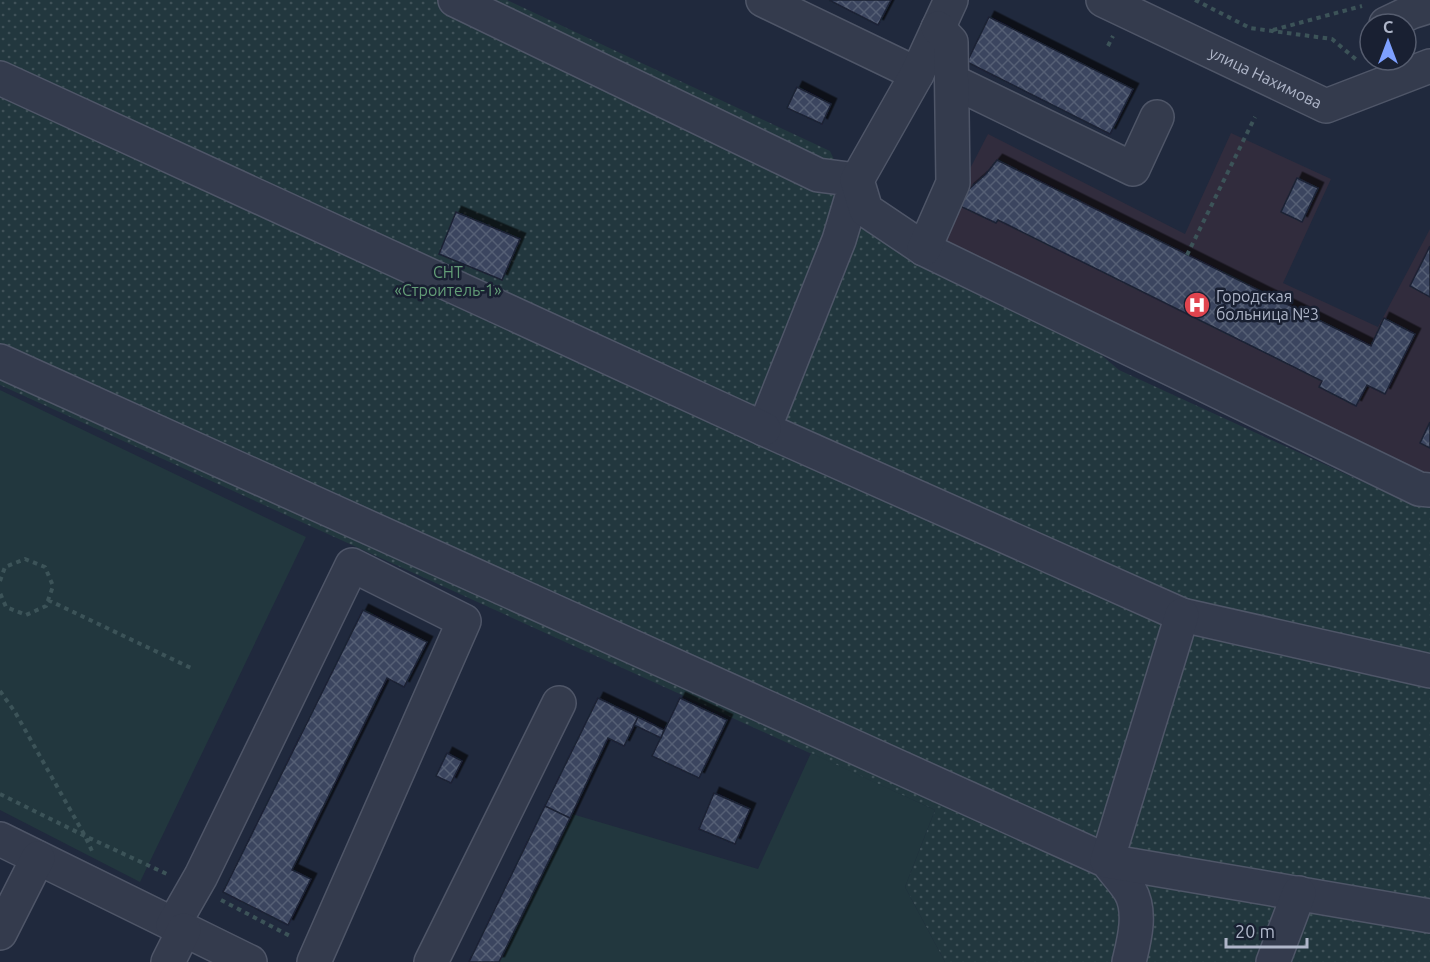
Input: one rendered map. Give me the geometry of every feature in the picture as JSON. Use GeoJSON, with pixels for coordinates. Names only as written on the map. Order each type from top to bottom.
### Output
{"type":"FeatureCollection","features":[{"type":"Feature","properties":{"kind":"street"},"geometry":{"type":"LineString","coordinates":[[455,0],[818,175],[857,180]]}},
{"type":"Feature","properties":{"kind":"street"},"geometry":{"type":"LineString","coordinates":[[763,0],[917,74]]}},
{"type":"Feature","properties":{"kind":"street","name":"улица Нахимова"},"geometry":{"type":"LineString","coordinates":[[1103,0],[1326,106],[1377,72]]}},
{"type":"Feature","properties":{"kind":"street"},"geometry":{"type":"LineString","coordinates":[[1411,12],[1430,6]]}},
{"type":"Feature","properties":{"kind":"street"},"geometry":{"type":"LineString","coordinates":[[924,249],[953,183],[951,42],[944,14]]}},
{"type":"Feature","properties":{"kind":"street"},"geometry":{"type":"LineString","coordinates":[[764,429],[839,240],[857,180],[917,74],[944,14]]}},
{"type":"Feature","properties":{"kind":"street"},"geometry":{"type":"LineString","coordinates":[[0,78],[764,429],[1182,615],[1430,671]]}},
{"type":"Feature","properties":{"kind":"street"},"geometry":{"type":"LineString","coordinates":[[952,81],[1133,170],[1157,117]]}},
{"type":"Feature","properties":{"kind":"street"},"geometry":{"type":"LineString","coordinates":[[857,180],[866,210],[924,249],[1419,489],[1430,490]]}},
{"type":"Feature","properties":{"kind":"street"},"geometry":{"type":"LineString","coordinates":[[0,361],[1107,861],[1430,916]]}},
{"type":"Feature","properties":{"kind":"street"},"geometry":{"type":"LineString","coordinates":[[168,962],[195,886],[352,565],[464,621],[316,956]]}},
{"type":"Feature","properties":{"kind":"street"},"geometry":{"type":"LineString","coordinates":[[1107,861],[1182,615]]}},
{"type":"Feature","properties":{"kind":"street"},"geometry":{"type":"LineString","coordinates":[[431,962],[559,704]]}},
{"type":"Feature","properties":{"kind":"street"},"geometry":{"type":"LineString","coordinates":[[0,839],[250,962]]}},
{"type":"Feature","properties":{"kind":"street"},"geometry":{"type":"LineString","coordinates":[[0,933],[38,858]]}},
{"type":"Feature","properties":{"kind":"street"},"geometry":{"type":"LineString","coordinates":[[1107,861],[1131,892],[1136,914],[1129,962]]}},
{"type":"Feature","properties":{"kind":"street"},"geometry":{"type":"LineString","coordinates":[[1273,962],[1299,893]]}},
{"type":"Feature","properties":{"kind":"path"},"geometry":{"type":"LineString","coordinates":[[1195,0],[1250,28],[1332,39],[1358,53]]}},
{"type":"Feature","properties":{"kind":"path"},"geometry":{"type":"LineString","coordinates":[[1270,31],[1358,17]]}},
{"type":"Feature","properties":{"kind":"path"},"geometry":{"type":"LineString","coordinates":[[1187,255],[1255,117]]}},
{"type":"Feature","properties":{"kind":"path"},"geometry":{"type":"LineString","coordinates":[[0,578],[5,567],[25,559],[45,567],[53,586],[46,606],[26,615],[6,607],[0,593]]}},
{"type":"Feature","properties":{"kind":"path"},"geometry":{"type":"LineString","coordinates":[[48,600],[191,668]]}},
{"type":"Feature","properties":{"kind":"path"},"geometry":{"type":"LineString","coordinates":[[0,691],[15,712],[85,836],[113,895]]}},
{"type":"Feature","properties":{"kind":"path"},"geometry":{"type":"LineString","coordinates":[[0,794],[195,886],[316,956]]}},
{"type":"Feature","properties":{"kind":"shaded area","name":"Городская больница №3"},"geometry":{"type":"Polygon","coordinates":[[[1231,133],[1331,179],[1283,283],[1378,327],[1430,229],[1430,480],[932,242],[988,134],[1185,234],[1231,133]]]}},
{"type":"Feature","properties":{"kind":"green space","name":"СНТ «Строитель-1»"},"geometry":{"type":"Polygon","coordinates":[[[0,0],[507,0],[830,151],[867,231],[1072,330],[1119,370],[1396,497],[1399,492],[1430,503],[1430,962],[945,962],[905,887],[935,810],[0,385],[0,0]]]}},
{"type":"Feature","properties":{"kind":"green space"},"geometry":{"type":"Polygon","coordinates":[[[0,390],[306,537],[140,882],[0,810],[0,390]]]}},
{"type":"Feature","properties":{"kind":"green space"},"geometry":{"type":"Polygon","coordinates":[[[811,753],[935,810],[905,887],[945,962],[469,962],[545,806],[758,869],[811,753]]]}},
{"type":"Feature","properties":{"kind":"building"},"geometry":{"type":"Polygon","coordinates":[[[829,0],[891,0],[878,25],[829,0]]]}},
{"type":"Feature","properties":{"kind":"building"},"geometry":{"type":"Polygon","coordinates":[[[989,17],[1133,89],[1110,134],[967,62],[989,17]]]}},
{"type":"Feature","properties":{"kind":"building"},"geometry":{"type":"Polygon","coordinates":[[[797,87],[831,104],[822,124],[787,108],[797,87]]]}},
{"type":"Feature","properties":{"kind":"building"},"geometry":{"type":"Polygon","coordinates":[[[997,160],[1371,346],[1384,318],[1415,334],[1385,394],[1367,385],[1356,406],[1319,387],[1322,381],[998,220],[996,223],[960,206],[969,189],[986,174],[997,160]]]}},
{"type":"Feature","properties":{"kind":"building"},"geometry":{"type":"Polygon","coordinates":[[[1297,178],[1318,188],[1302,222],[1281,212],[1297,178]]]}},
{"type":"Feature","properties":{"kind":"building"},"geometry":{"type":"Polygon","coordinates":[[[456,212],[520,239],[502,280],[439,254],[456,212]]]}},
{"type":"Feature","properties":{"kind":"building"},"geometry":{"type":"Polygon","coordinates":[[[1430,246],[1430,297],[1410,286],[1430,246]]]}},
{"type":"Feature","properties":{"kind":"building"},"geometry":{"type":"Polygon","coordinates":[[[1430,422],[1430,448],[1420,443],[1430,422]]]}},
{"type":"Feature","properties":{"kind":"building"},"geometry":{"type":"Polygon","coordinates":[[[363,610],[427,642],[404,687],[387,678],[292,870],[311,879],[288,925],[223,892],[363,610]]]}},
{"type":"Feature","properties":{"kind":"building"},"geometry":{"type":"Polygon","coordinates":[[[598,698],[638,717],[624,746],[608,738],[570,818],[545,806],[598,698]]]}},
{"type":"Feature","properties":{"kind":"building"},"geometry":{"type":"Polygon","coordinates":[[[680,698],[727,720],[699,778],[652,756],[680,698]]]}},
{"type":"Feature","properties":{"kind":"building"},"geometry":{"type":"Polygon","coordinates":[[[638,717],[664,730],[661,738],[634,725],[638,717]]]}},
{"type":"Feature","properties":{"kind":"building"},"geometry":{"type":"Polygon","coordinates":[[[447,753],[462,761],[451,783],[436,776],[447,753]]]}},
{"type":"Feature","properties":{"kind":"building"},"geometry":{"type":"Polygon","coordinates":[[[714,793],[750,809],[735,844],[699,829],[714,793]]]}},
{"type":"Feature","properties":{"kind":"building"},"geometry":{"type":"Polygon","coordinates":[[[545,806],[570,818],[499,962],[469,962],[545,806]]]}},
{"type":"Feature","properties":{"kind":"place","name":"Городская больница №3"},"geometry":{"type":"Point","coordinates":[1197,305]}}]}
